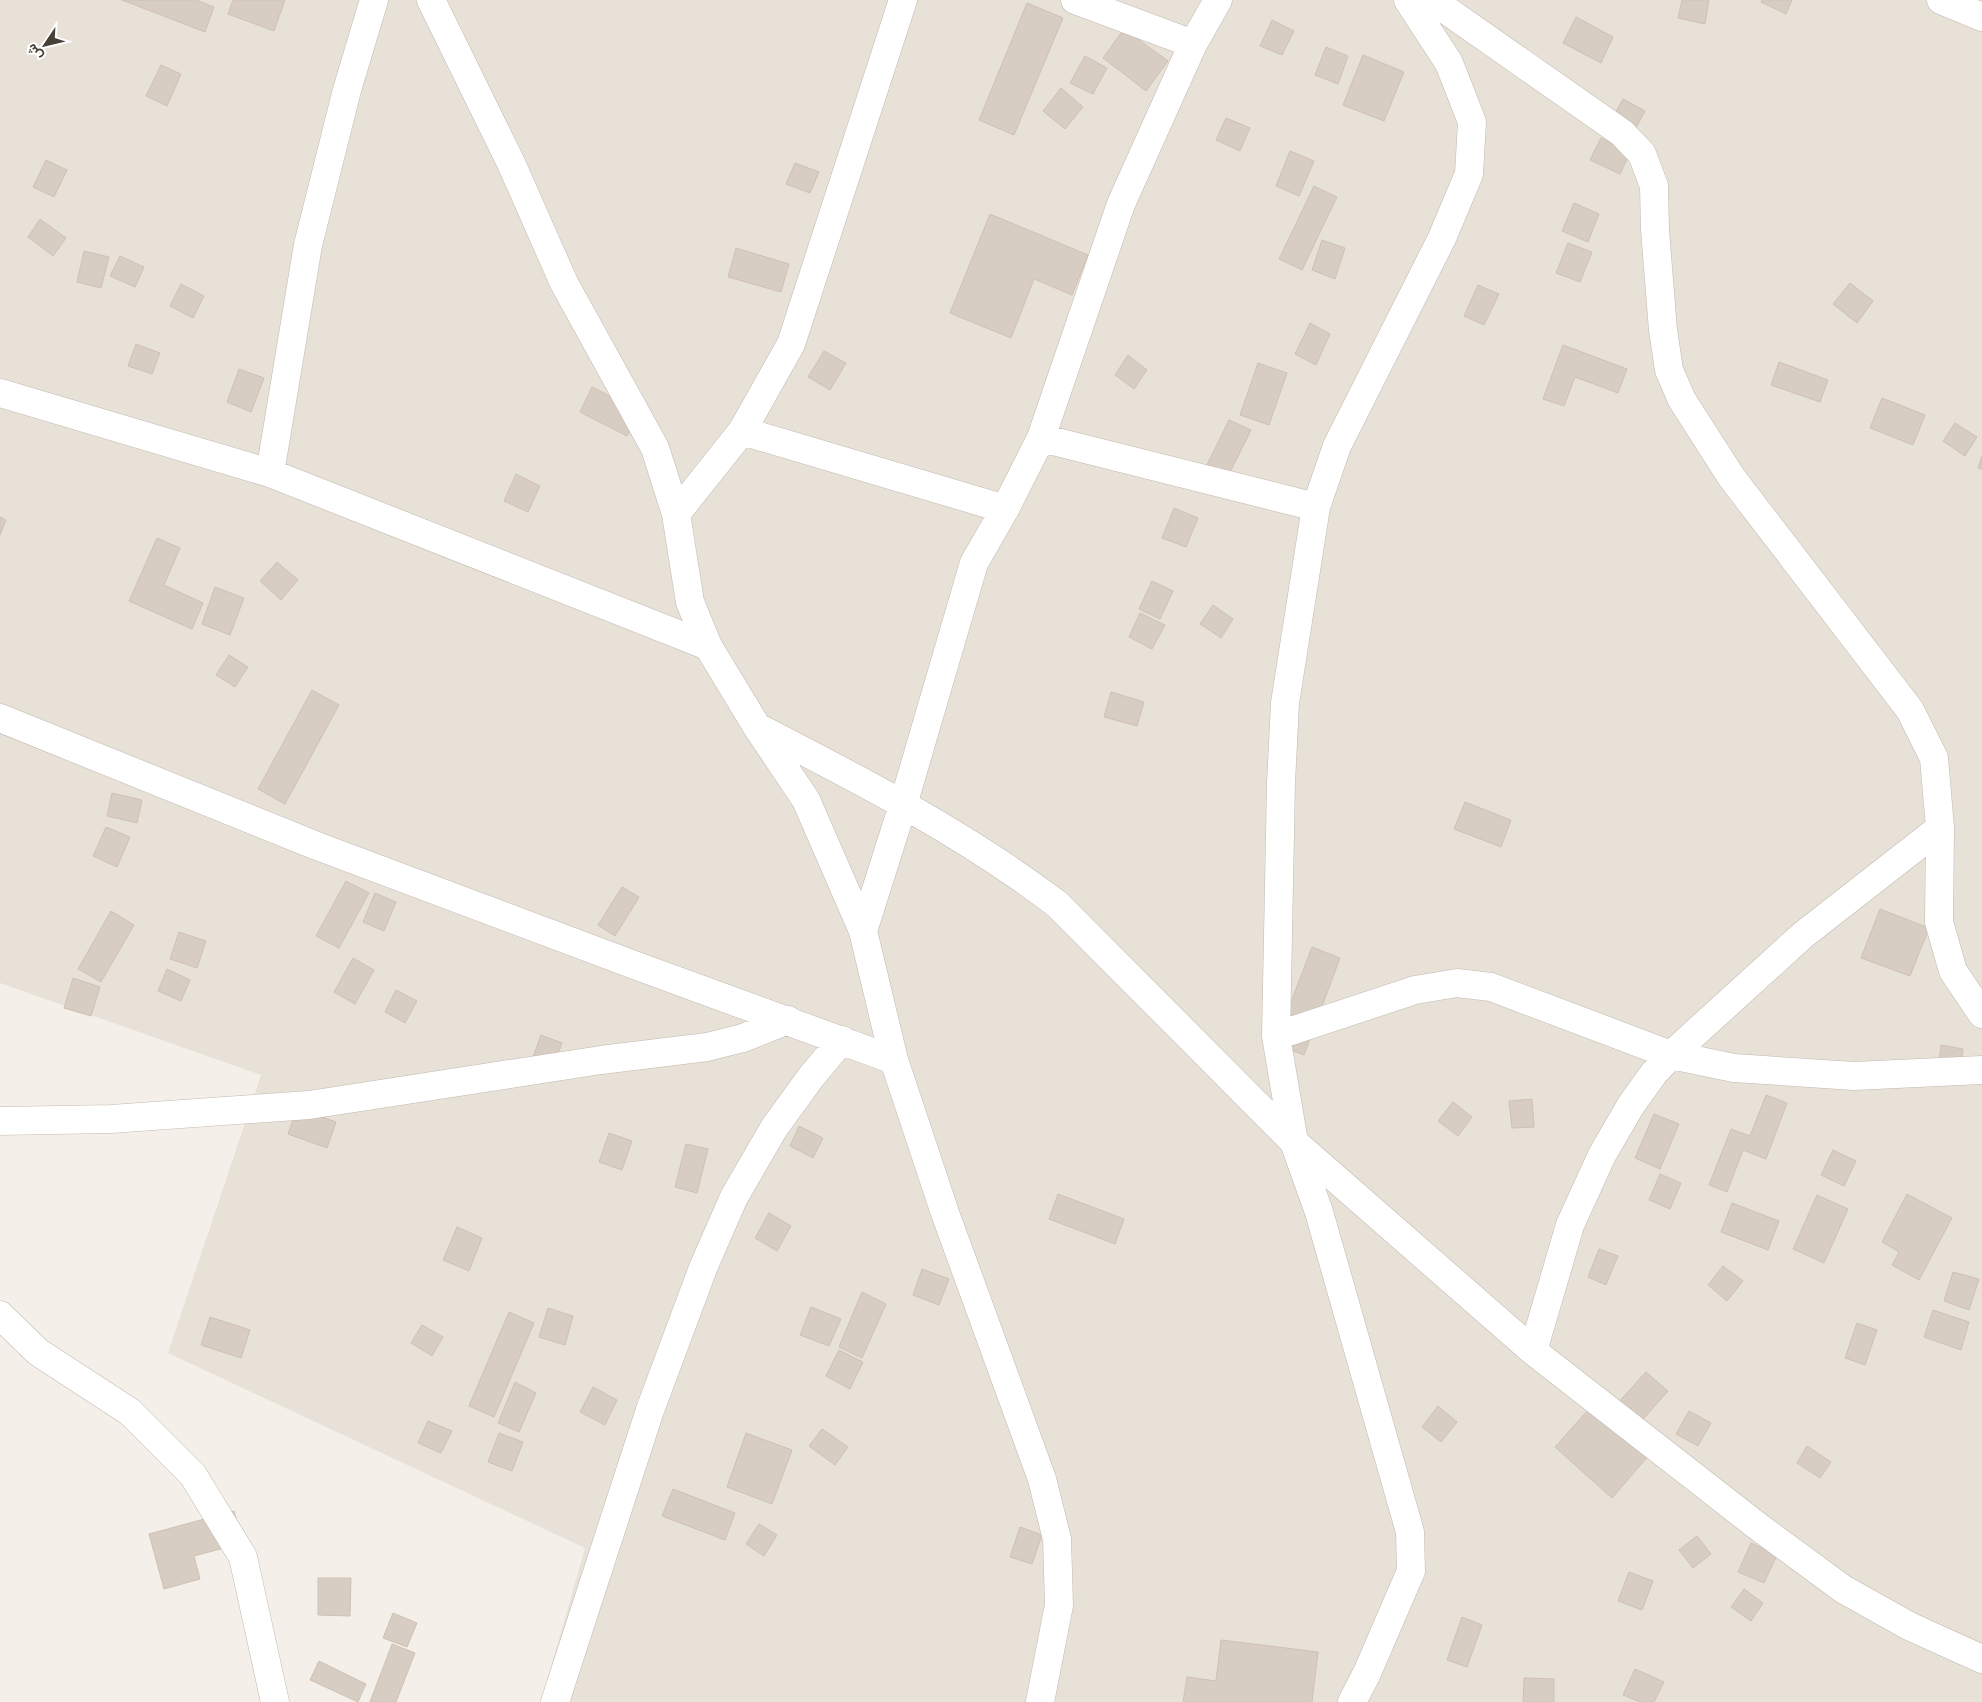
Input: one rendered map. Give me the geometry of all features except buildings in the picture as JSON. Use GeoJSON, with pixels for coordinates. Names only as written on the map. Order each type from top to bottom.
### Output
{"type":"FeatureCollection","features":[{"type":"Feature","properties":{"kind":"street"},"geometry":{"type":"LineString","coordinates":[[270,473],[308,245],[347,90],[374,0]]}},
{"type":"Feature","properties":{"kind":"street"},"geometry":{"type":"LineString","coordinates":[[431,0],[511,163],[564,283],[655,448],[676,514],[690,602],[708,646],[757,727],[806,800],[863,931],[894,1060],[948,1222],[1042,1479],[1057,1539],[1059,1605],[1040,1702]]}},
{"type":"Feature","properties":{"kind":"street"},"geometry":{"type":"LineString","coordinates":[[676,514],[742,431],[791,344],[903,0]]}},
{"type":"Feature","properties":{"kind":"street"},"geometry":{"type":"LineString","coordinates":[[1075,0],[1193,44]]}},
{"type":"Feature","properties":{"kind":"street"},"geometry":{"type":"LineString","coordinates":[[863,931],[903,805],[974,563],[1005,509],[1041,438],[1121,204],[1193,44],[1218,0]]}},
{"type":"Feature","properties":{"kind":"street"},"geometry":{"type":"LineString","coordinates":[[1352,1702],[1368,1673],[1411,1572],[1410,1532],[1319,1212],[1294,1142],[1276,1036],[1281,783],[1285,703],[1316,507],[1337,446],[1442,238],[1469,174],[1472,122],[1450,63],[1408,0]]}},
{"type":"Feature","properties":{"kind":"street"},"geometry":{"type":"LineString","coordinates":[[1432,0],[1622,133],[1642,154],[1654,186],[1655,230],[1663,330],[1669,370],[1682,400],[1732,478],[1910,710],[1934,758],[1940,828],[1939,922],[1953,972],[1982,1014]]}},
{"type":"Feature","properties":{"kind":"street"},"geometry":{"type":"LineString","coordinates":[[1941,0],[1982,17]]}},
{"type":"Feature","properties":{"kind":"street"},"geometry":{"type":"LineString","coordinates":[[0,393],[270,473],[708,646]]}},
{"type":"Feature","properties":{"kind":"street"},"geometry":{"type":"LineString","coordinates":[[742,431],[1005,509]]}},
{"type":"Feature","properties":{"kind":"street"},"geometry":{"type":"LineString","coordinates":[[1041,438],[1316,507]]}},
{"type":"Feature","properties":{"kind":"street"},"geometry":{"type":"LineString","coordinates":[[0,718],[317,846],[894,1060]]}},
{"type":"Feature","properties":{"kind":"street"},"geometry":{"type":"LineString","coordinates":[[757,727],[903,805],[1015,872],[1057,904],[1294,1142],[1533,1351],[1760,1528],[1843,1589],[1909,1626],[1982,1659]]}},
{"type":"Feature","properties":{"kind":"street"},"geometry":{"type":"LineString","coordinates":[[1533,1351],[1570,1225],[1602,1155],[1654,1073],[1671,1055],[1803,935],[1940,828]]}},
{"type":"Feature","properties":{"kind":"street"},"geometry":{"type":"LineString","coordinates":[[1276,1036],[1415,990],[1457,983],[1491,987],[1671,1055],[1734,1068],[1854,1076],[1982,1070]]}},
{"type":"Feature","properties":{"kind":"street"},"geometry":{"type":"LineString","coordinates":[[0,1121],[111,1119],[309,1105],[601,1060],[707,1047],[743,1038],[788,1020]]}},
{"type":"Feature","properties":{"kind":"street"},"geometry":{"type":"LineString","coordinates":[[556,1702],[650,1410],[703,1268],[730,1206],[774,1128],[811,1077],[842,1040]]}},
{"type":"Feature","properties":{"kind":"street"},"geometry":{"type":"LineString","coordinates":[[0,1315],[38,1352],[130,1412],[193,1475],[243,1557],[274,1702]]}},
{"type":"Feature","properties":{"kind":"shaded area"},"geometry":{"type":"Polygon","coordinates":[[[0,0],[1982,0],[1982,1702],[541,1702],[585,1548],[168,1353],[261,1075],[0,983],[0,0]]]}}]}
